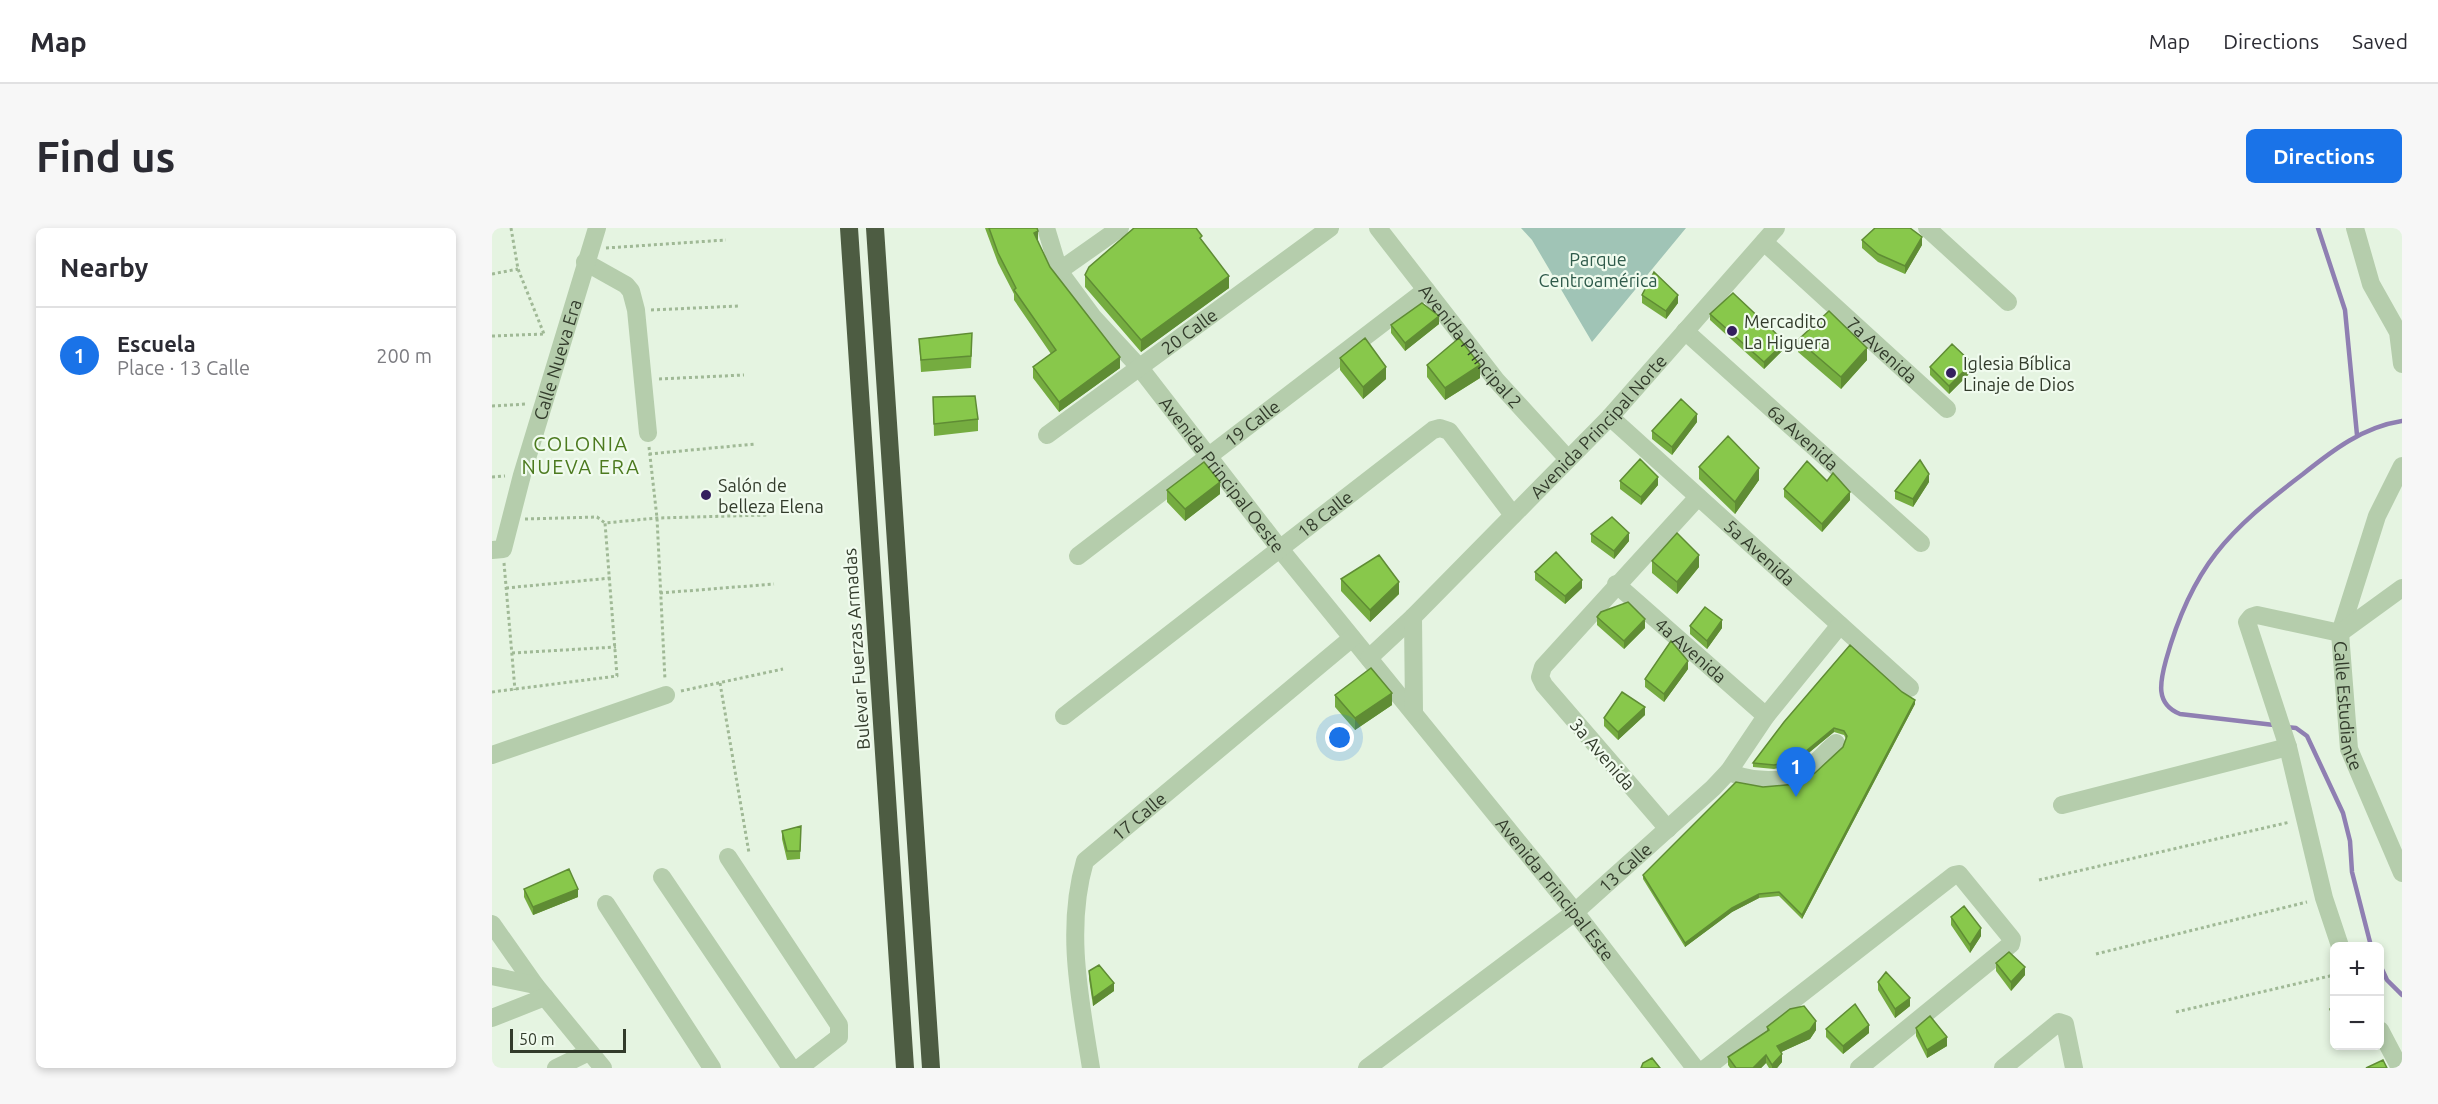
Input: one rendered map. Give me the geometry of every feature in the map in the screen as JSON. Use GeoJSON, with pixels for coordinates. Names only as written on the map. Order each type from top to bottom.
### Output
{"type":"FeatureCollection","features":[{"type":"Feature","properties":{"kind":"highway","name":"Bulevar Fuerzas Armadas"},"geometry":{"type":"LineString","coordinates":[[849,228],[905,1068]]}},
{"type":"Feature","properties":{"kind":"highway"},"geometry":{"type":"LineString","coordinates":[[875,228],[931,1068]]}},
{"type":"Feature","properties":{"kind":"street","name":"Calle Nueva Era"},"geometry":{"type":"LineString","coordinates":[[498,550],[597,228]]}},
{"type":"Feature","properties":{"kind":"street","name":"Avenida Principal Oeste"},"geometry":{"type":"LineString","coordinates":[[1046,228],[1059,271],[1093,317],[1140,368],[1280,549],[1414,713]]}},
{"type":"Feature","properties":{"kind":"street"},"geometry":{"type":"LineString","coordinates":[[1059,271],[1120,228]]}},
{"type":"Feature","properties":{"kind":"street","name":"20 Calle"},"geometry":{"type":"LineString","coordinates":[[1047,435],[1329,228]]}},
{"type":"Feature","properties":{"kind":"street","name":"Avenida Principal 2"},"geometry":{"type":"LineString","coordinates":[[1378,228],[1496,380],[1568,459]]}},
{"type":"Feature","properties":{"kind":"street","name":"Avenida Principal Norte"},"geometry":{"type":"LineString","coordinates":[[1368,657],[1413,617],[1610,417],[1776,228]]}},
{"type":"Feature","properties":{"kind":"street"},"geometry":{"type":"LineString","coordinates":[[1927,228],[2008,302]]}},
{"type":"Feature","properties":{"kind":"street"},"geometry":{"type":"LineString","coordinates":[[2355,228],[2370,284],[2400,330],[2402,364]]}},
{"type":"Feature","properties":{"kind":"street","name":"7a Avenida"},"geometry":{"type":"LineString","coordinates":[[1764,242],[1947,409]]}},
{"type":"Feature","properties":{"kind":"street"},"geometry":{"type":"LineString","coordinates":[[587,255],[628,287],[636,310],[648,433]]}},
{"type":"Feature","properties":{"kind":"street","name":"19 Calle"},"geometry":{"type":"LineString","coordinates":[[1078,556],[1426,290]]}},
{"type":"Feature","properties":{"kind":"street","name":"6a Avenida"},"geometry":{"type":"LineString","coordinates":[[1685,331],[1921,543]]}},
{"type":"Feature","properties":{"kind":"street","name":"5a Avenida"},"geometry":{"type":"LineString","coordinates":[[1610,417],[1910,688]]}},
{"type":"Feature","properties":{"kind":"street","name":"18 Calle"},"geometry":{"type":"LineString","coordinates":[[1064,716],[1433,430],[1440,428],[1449,431],[1513,515]]}},
{"type":"Feature","properties":{"kind":"street","name":"Calle Estudiante"},"geometry":{"type":"LineString","coordinates":[[2402,466],[2377,516],[2340,633],[2349,749],[2402,873]]}},
{"type":"Feature","properties":{"kind":"street"},"geometry":{"type":"LineString","coordinates":[[1616,584],[1698,497]]}},
{"type":"Feature","properties":{"kind":"street","name":"3a Avenida"},"geometry":{"type":"LineString","coordinates":[[1616,584],[1543,667],[1540,677],[1544,685],[1668,829]]}},
{"type":"Feature","properties":{"kind":"street","name":"4a Avenida"},"geometry":{"type":"LineString","coordinates":[[1616,584],[1766,716]]}},
{"type":"Feature","properties":{"kind":"street"},"geometry":{"type":"LineString","coordinates":[[2339,942],[2324,898],[2285,739],[2247,622],[2248,619],[2257,615],[2340,633],[2402,588]]}},
{"type":"Feature","properties":{"kind":"street"},"geometry":{"type":"LineString","coordinates":[[1413,617],[1414,713]]}},
{"type":"Feature","properties":{"kind":"street","name":"13 Calle"},"geometry":{"type":"LineString","coordinates":[[1367,1068],[1575,912],[1668,829],[1729,771],[1766,716],[1840,625]]}},
{"type":"Feature","properties":{"kind":"street","name":"17 Calle"},"geometry":{"type":"LineString","coordinates":[[1091,1068],[1078,981],[1074,924],[1079,883],[1085,861],[1352,638]]}},
{"type":"Feature","properties":{"kind":"street"},"geometry":{"type":"LineString","coordinates":[[492,755],[666,694]]}},
{"type":"Feature","properties":{"kind":"street","name":"Avenida Principal Este"},"geometry":{"type":"LineString","coordinates":[[1414,713],[1575,912],[1695,1068]]}},
{"type":"Feature","properties":{"kind":"street"},"geometry":{"type":"LineString","coordinates":[[2062,805],[2285,739]]}},
{"type":"Feature","properties":{"kind":"street"},"geometry":{"type":"LineString","coordinates":[[1729,771],[1737,777],[1792,778],[1802,774],[1836,743]]}},
{"type":"Feature","properties":{"kind":"street"},"geometry":{"type":"LineString","coordinates":[[728,857],[839,1025],[839,1037],[799,1068]]}},
{"type":"Feature","properties":{"kind":"street"},"geometry":{"type":"LineString","coordinates":[[1706,1068],[1954,875],[1959,874],[2012,939],[2011,944],[1859,1068]]}},
{"type":"Feature","properties":{"kind":"street"},"geometry":{"type":"LineString","coordinates":[[662,877],[791,1068]]}},
{"type":"Feature","properties":{"kind":"street"},"geometry":{"type":"LineString","coordinates":[[606,904],[712,1068]]}},
{"type":"Feature","properties":{"kind":"street"},"geometry":{"type":"LineString","coordinates":[[492,924],[540,991],[603,1068]]}},
{"type":"Feature","properties":{"kind":"street"},"geometry":{"type":"LineString","coordinates":[[492,976],[540,991]]}},
{"type":"Feature","properties":{"kind":"street"},"geometry":{"type":"LineString","coordinates":[[492,1018],[540,991]]}},
{"type":"Feature","properties":{"kind":"street"},"geometry":{"type":"LineString","coordinates":[[2003,1068],[2059,1022],[2065,1024],[2074,1068]]}},
{"type":"Feature","properties":{"kind":"street"},"geometry":{"type":"LineString","coordinates":[[2384,1039],[2400,1068]]}},
{"type":"Feature","properties":{"kind":"street"},"geometry":{"type":"LineString","coordinates":[[556,1068],[589,1052]]}},
{"type":"Feature","properties":{"kind":"path"},"geometry":{"type":"LineString","coordinates":[[511,228],[518,269],[544,334]]}},
{"type":"Feature","properties":{"kind":"path"},"geometry":{"type":"LineString","coordinates":[[587,255],[726,240]]}},
{"type":"Feature","properties":{"kind":"path"},"geometry":{"type":"LineString","coordinates":[[492,274],[518,269]]}},
{"type":"Feature","properties":{"kind":"path"},"geometry":{"type":"LineString","coordinates":[[636,310],[739,306]]}},
{"type":"Feature","properties":{"kind":"path"},"geometry":{"type":"LineString","coordinates":[[492,336],[566,334]]}},
{"type":"Feature","properties":{"kind":"path"},"geometry":{"type":"LineString","coordinates":[[643,379],[744,375]]}},
{"type":"Feature","properties":{"kind":"path"},"geometry":{"type":"LineString","coordinates":[[492,406],[544,402]]}},
{"type":"Feature","properties":{"kind":"path"},"geometry":{"type":"LineString","coordinates":[[648,433],[657,518],[666,694],[783,669]]}},
{"type":"Feature","properties":{"kind":"path"},"geometry":{"type":"LineString","coordinates":[[649,454],[755,444]]}},
{"type":"Feature","properties":{"kind":"path"},"geometry":{"type":"LineString","coordinates":[[509,520],[597,517],[605,523],[657,518],[768,515]]}},
{"type":"Feature","properties":{"kind":"path"},"geometry":{"type":"LineString","coordinates":[[492,692],[617,676],[605,523]]}},
{"type":"Feature","properties":{"kind":"path"},"geometry":{"type":"LineString","coordinates":[[498,550],[506,588],[515,690]]}},
{"type":"Feature","properties":{"kind":"path"},"geometry":{"type":"LineString","coordinates":[[506,588],[611,578]]}},
{"type":"Feature","properties":{"kind":"path"},"geometry":{"type":"LineString","coordinates":[[660,593],[774,584]]}},
{"type":"Feature","properties":{"kind":"path"},"geometry":{"type":"LineString","coordinates":[[512,653],[616,647]]}},
{"type":"Feature","properties":{"kind":"path"},"geometry":{"type":"LineString","coordinates":[[720,683],[749,853]]}},
{"type":"Feature","properties":{"kind":"path"},"geometry":{"type":"LineString","coordinates":[[2039,880],[2306,818]]}},
{"type":"Feature","properties":{"kind":"path"},"geometry":{"type":"LineString","coordinates":[[2096,954],[2324,898]]}},
{"type":"Feature","properties":{"kind":"path"},"geometry":{"type":"LineString","coordinates":[[2176,1012],[2330,976]]}},
{"type":"Feature","properties":{"kind":"green space","name":"Parque Centroamérica"},"geometry":{"type":"Polygon","coordinates":[[[1521,228],[1686,228],[1592,342],[1532,240],[1521,228]]]}},
{"type":"Feature","properties":{"kind":"building"},"geometry":{"type":"Polygon","coordinates":[[[989,228],[1037,228],[1038,231],[1034,233],[1050,267],[1120,357],[1059,402],[1033,367],[1056,350],[1014,290],[1016,288],[998,253],[989,228]]]}},
{"type":"Feature","properties":{"kind":"building"},"geometry":{"type":"Polygon","coordinates":[[[1134,228],[1196,228],[1202,236],[1200,238],[1229,276],[1141,340],[1085,275],[1089,267],[1134,228]]]}},
{"type":"Feature","properties":{"kind":"building"},"geometry":{"type":"Polygon","coordinates":[[[1875,228],[1910,228],[1922,237],[1905,266],[1878,254],[1862,240],[1875,228]]]}},
{"type":"Feature","properties":{"kind":"building"},"geometry":{"type":"Polygon","coordinates":[[[1654,272],[1678,295],[1666,311],[1642,295],[1654,272]]]}},
{"type":"Feature","properties":{"kind":"building"},"geometry":{"type":"Polygon","coordinates":[[[1733,293],[1785,342],[1764,362],[1710,314],[1733,293]]]}},
{"type":"Feature","properties":{"kind":"building"},"geometry":{"type":"Polygon","coordinates":[[[1422,303],[1439,316],[1405,343],[1391,325],[1422,303]]]}},
{"type":"Feature","properties":{"kind":"building"},"geometry":{"type":"Polygon","coordinates":[[[1829,311],[1867,348],[1841,377],[1798,340],[1829,311]]]}},
{"type":"Feature","properties":{"kind":"building"},"geometry":{"type":"Polygon","coordinates":[[[972,333],[971,356],[921,360],[919,339],[972,333]]]}},
{"type":"Feature","properties":{"kind":"building"},"geometry":{"type":"Polygon","coordinates":[[[1365,338],[1386,367],[1363,387],[1340,358],[1365,338]]]}},
{"type":"Feature","properties":{"kind":"building"},"geometry":{"type":"Polygon","coordinates":[[[1459,338],[1480,365],[1445,388],[1427,365],[1459,338]]]}},
{"type":"Feature","properties":{"kind":"building","name":"Iglesia Bíblica Linaje de Dios"},"geometry":{"type":"Polygon","coordinates":[[[1952,344],[1972,363],[1949,386],[1930,367],[1952,344]]]}},
{"type":"Feature","properties":{"kind":"building"},"geometry":{"type":"Polygon","coordinates":[[[975,396],[978,419],[934,424],[933,397],[975,396]]]}},
{"type":"Feature","properties":{"kind":"building"},"geometry":{"type":"Polygon","coordinates":[[[1681,399],[1697,414],[1672,447],[1652,431],[1681,399]]]}},
{"type":"Feature","properties":{"kind":"building"},"geometry":{"type":"Polygon","coordinates":[[[1728,436],[1759,468],[1735,502],[1699,467],[1728,436]]]}},
{"type":"Feature","properties":{"kind":"building"},"geometry":{"type":"Polygon","coordinates":[[[1640,459],[1658,477],[1641,497],[1620,481],[1640,459]]]}},
{"type":"Feature","properties":{"kind":"building"},"geometry":{"type":"Polygon","coordinates":[[[1920,460],[1929,474],[1913,499],[1895,491],[1920,460]]]}},
{"type":"Feature","properties":{"kind":"building"},"geometry":{"type":"Polygon","coordinates":[[[1807,461],[1827,481],[1833,473],[1850,492],[1822,524],[1784,489],[1807,461]]]}},
{"type":"Feature","properties":{"kind":"building"},"geometry":{"type":"Polygon","coordinates":[[[1204,462],[1220,482],[1185,509],[1167,490],[1204,462]]]}},
{"type":"Feature","properties":{"kind":"building"},"geometry":{"type":"Polygon","coordinates":[[[1612,517],[1629,533],[1614,551],[1591,534],[1612,517]]]}},
{"type":"Feature","properties":{"kind":"building"},"geometry":{"type":"Polygon","coordinates":[[[1677,533],[1699,555],[1677,582],[1652,561],[1677,533]]]}},
{"type":"Feature","properties":{"kind":"building"},"geometry":{"type":"Polygon","coordinates":[[[1556,552],[1582,580],[1565,596],[1535,572],[1556,552]]]}},
{"type":"Feature","properties":{"kind":"building"},"geometry":{"type":"Polygon","coordinates":[[[1379,555],[1399,582],[1370,610],[1341,579],[1379,555]]]}},
{"type":"Feature","properties":{"kind":"building"},"geometry":{"type":"Polygon","coordinates":[[[1628,602],[1645,619],[1624,641],[1597,617],[1601,612],[1628,602]]]}},
{"type":"Feature","properties":{"kind":"building"},"geometry":{"type":"Polygon","coordinates":[[[1705,607],[1722,620],[1707,641],[1690,626],[1705,607]]]}},
{"type":"Feature","properties":{"kind":"building"},"geometry":{"type":"Polygon","coordinates":[[[1671,641],[1688,661],[1664,694],[1645,679],[1671,641]]]}},
{"type":"Feature","properties":{"kind":"building"},"geometry":{"type":"Polygon","coordinates":[[[1850,645],[1902,692],[1915,700],[1802,915],[1779,892],[1759,894],[1732,908],[1685,943],[1643,875],[1736,782],[1763,787],[1796,784],[1815,773],[1843,747],[1847,736],[1844,731],[1834,728],[1794,761],[1774,765],[1753,763],[1784,722],[1850,645]]]}},
{"type":"Feature","properties":{"kind":"building"},"geometry":{"type":"Polygon","coordinates":[[[1371,668],[1392,693],[1355,718],[1335,695],[1371,668]]]}},
{"type":"Feature","properties":{"kind":"building"},"geometry":{"type":"Polygon","coordinates":[[[1622,692],[1645,707],[1618,732],[1604,718],[1622,692]]]}},
{"type":"Feature","properties":{"kind":"building"},"geometry":{"type":"Polygon","coordinates":[[[801,826],[800,851],[787,851],[782,831],[801,826]]]}},
{"type":"Feature","properties":{"kind":"building"},"geometry":{"type":"Polygon","coordinates":[[[569,869],[578,889],[533,907],[524,889],[569,869]]]}},
{"type":"Feature","properties":{"kind":"building"},"geometry":{"type":"Polygon","coordinates":[[[1964,906],[1981,928],[1970,945],[1951,917],[1964,906]]]}},
{"type":"Feature","properties":{"kind":"building"},"geometry":{"type":"Polygon","coordinates":[[[2009,952],[2025,967],[2011,982],[1996,963],[2009,952]]]}},
{"type":"Feature","properties":{"kind":"building"},"geometry":{"type":"Polygon","coordinates":[[[1099,965],[1114,983],[1093,998],[1089,971],[1099,965]]]}},
{"type":"Feature","properties":{"kind":"building"},"geometry":{"type":"Polygon","coordinates":[[[1886,972],[1910,998],[1895,1009],[1878,982],[1886,972]]]}},
{"type":"Feature","properties":{"kind":"building"},"geometry":{"type":"Polygon","coordinates":[[[1855,1004],[1869,1025],[1843,1046],[1826,1029],[1855,1004]]]}},
{"type":"Feature","properties":{"kind":"building"},"geometry":{"type":"Polygon","coordinates":[[[1804,1006],[1816,1021],[1810,1030],[1777,1046],[1782,1054],[1772,1065],[1766,1055],[1753,1068],[1736,1068],[1728,1057],[1769,1030],[1767,1027],[1790,1009],[1804,1006]]]}},
{"type":"Feature","properties":{"kind":"building"},"geometry":{"type":"Polygon","coordinates":[[[1930,1016],[1947,1037],[1927,1050],[1916,1028],[1930,1016]]]}},
{"type":"Feature","properties":{"kind":"building"},"geometry":{"type":"Polygon","coordinates":[[[1652,1058],[1660,1068],[1641,1068],[1643,1063],[1652,1058]]]}},
{"type":"Feature","properties":{"kind":"building"},"geometry":{"type":"Polygon","coordinates":[[[2383,1060],[2387,1068],[2366,1068],[2383,1060]]]}},
{"type":"Feature","properties":{"kind":"waterway"},"geometry":{"type":"LineString","coordinates":[[2318,228],[2345,310],[2357,435]]}},
{"type":"Feature","properties":{"kind":"waterway"},"geometry":{"type":"LineString","coordinates":[[2274,725],[2180,714],[2172,710],[2163,698],[2161,684],[2176,627],[2188,599],[2216,553],[2254,514],[2326,456],[2349,441],[2374,428],[2402,421]]}},
{"type":"Feature","properties":{"kind":"waterway"},"geometry":{"type":"LineString","coordinates":[[2286,727],[2296,728],[2307,736],[2343,813],[2350,841],[2352,872],[2370,942]]}},
{"type":"Feature","properties":{"kind":"waterway"},"geometry":{"type":"LineString","coordinates":[[2384,974],[2387,980],[2402,995]]}},
{"type":"Feature","properties":{"kind":"place","name":"Mercadito La Higuera"},"geometry":{"type":"Point","coordinates":[1732,331]}},
{"type":"Feature","properties":{"kind":"place","name":"Iglesia Bíblica Linaje de Dios"},"geometry":{"type":"Point","coordinates":[1951,373]}},
{"type":"Feature","properties":{"kind":"place","name":"Salón de belleza Elena"},"geometry":{"type":"Point","coordinates":[706,495]}},
{"type":"Feature","properties":{"kind":"place","name":"Escuela"},"geometry":{"type":"Point","coordinates":[1796,797]}},
{"type":"Feature","properties":{"kind":"district","name":"COLONIA NUEVA ERA"},"geometry":{"type":"Point","coordinates":[581,454]}}]}
